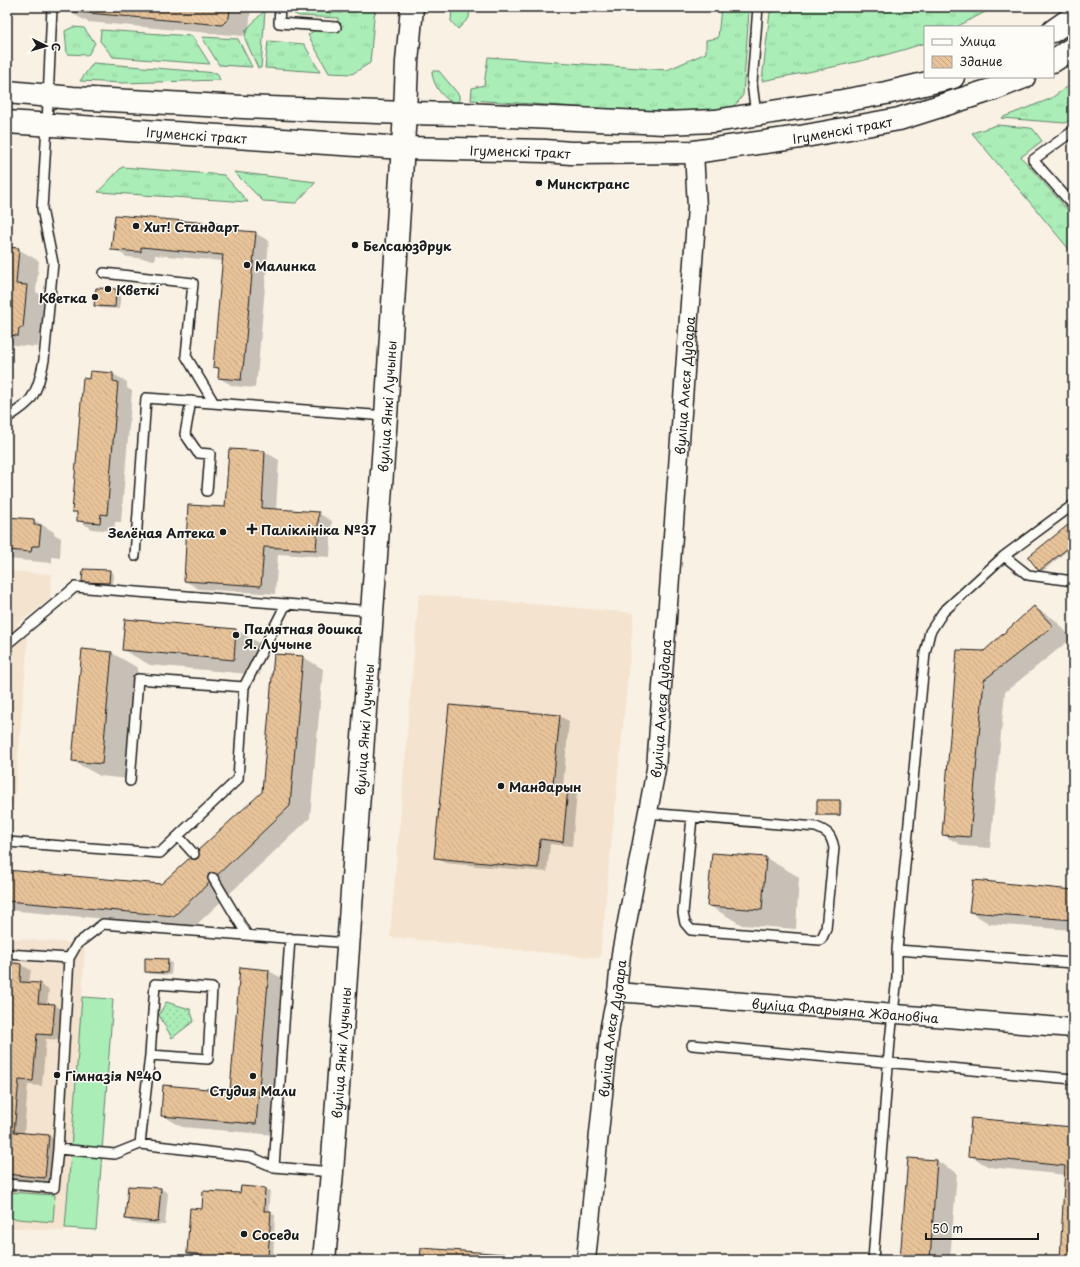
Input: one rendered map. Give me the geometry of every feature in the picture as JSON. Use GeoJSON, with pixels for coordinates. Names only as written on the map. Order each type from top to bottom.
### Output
{"type":"FeatureCollection","features":[{"type":"Feature","properties":{"kind":"main road","name":"вуліца Янкі Лучыны"},"geometry":{"type":"LineString","coordinates":[[324,1260],[332,1172],[386,416],[407,62],[412,7]]}},
{"type":"Feature","properties":{"kind":"main road"},"geometry":{"type":"LineString","coordinates":[[1054,30],[1073,17]]}},
{"type":"Feature","properties":{"kind":"main road"},"geometry":{"type":"LineString","coordinates":[[1054,60],[1073,48]]}},
{"type":"Feature","properties":{"kind":"main road"},"geometry":{"type":"LineString","coordinates":[[7,92],[216,106],[464,114],[665,123],[715,121],[756,115],[886,93],[949,78]]}},
{"type":"Feature","properties":{"kind":"main road","name":"Ігуменскі тракт"},"geometry":{"type":"LineString","coordinates":[[7,122],[403,148],[545,151],[571,153],[694,152],[800,137],[899,119],[988,92],[1022,78]]}},
{"type":"Feature","properties":{"kind":"street","name":"вуліца Алеся Дудара"},"geometry":{"type":"LineString","coordinates":[[586,1260],[610,1026],[617,992],[621,954],[656,769],[697,208],[694,152]]}},
{"type":"Feature","properties":{"kind":"street","name":"вуліца Фларыяна Ждановіча"},"geometry":{"type":"LineString","coordinates":[[617,992],[1073,1028]]}},
{"type":"Feature","properties":{"kind":"lane"},"geometry":{"type":"LineString","coordinates":[[7,418],[29,400],[36,389],[44,360],[53,263],[42,209],[49,96],[52,7]]}},
{"type":"Feature","properties":{"kind":"lane"},"geometry":{"type":"LineString","coordinates":[[280,7],[278,24],[336,27]]}},
{"type":"Feature","properties":{"kind":"lane"},"geometry":{"type":"LineString","coordinates":[[756,115],[752,83],[758,7]]}},
{"type":"Feature","properties":{"kind":"lane"},"geometry":{"type":"LineString","coordinates":[[1071,135],[1033,160],[1073,205]]}},
{"type":"Feature","properties":{"kind":"lane"},"geometry":{"type":"LineString","coordinates":[[104,273],[193,283],[186,356],[214,403]]}},
{"type":"Feature","properties":{"kind":"lane"},"geometry":{"type":"LineString","coordinates":[[134,556],[146,398],[386,416]]}},
{"type":"Feature","properties":{"kind":"lane"},"geometry":{"type":"LineString","coordinates":[[191,401],[185,434],[198,453],[210,454],[207,491]]}},
{"type":"Feature","properties":{"kind":"lane"},"geometry":{"type":"LineString","coordinates":[[873,1260],[888,1062],[897,977],[897,950],[925,653],[930,632],[943,612],[1004,556],[1073,505]]}},
{"type":"Feature","properties":{"kind":"lane"},"geometry":{"type":"LineString","coordinates":[[1004,556],[1028,575],[1073,581]]}},
{"type":"Feature","properties":{"kind":"lane"},"geometry":{"type":"LineString","coordinates":[[7,644],[75,587],[372,611]]}},
{"type":"Feature","properties":{"kind":"lane"},"geometry":{"type":"LineString","coordinates":[[7,842],[160,853],[238,779],[244,687],[286,604]]}},
{"type":"Feature","properties":{"kind":"lane"},"geometry":{"type":"LineString","coordinates":[[130,782],[138,679],[244,687]]}},
{"type":"Feature","properties":{"kind":"lane"},"geometry":{"type":"LineString","coordinates":[[647,813],[816,827],[826,831],[832,838],[834,848],[826,929],[822,938],[820,940],[691,930],[685,923],[683,913],[692,817]]}},
{"type":"Feature","properties":{"kind":"lane"},"geometry":{"type":"LineString","coordinates":[[178,836],[194,854]]}},
{"type":"Feature","properties":{"kind":"lane"},"geometry":{"type":"LineString","coordinates":[[214,878],[247,935]]}},
{"type":"Feature","properties":{"kind":"lane"},"geometry":{"type":"LineString","coordinates":[[7,1184],[54,1188],[58,1149],[69,958],[77,944],[103,924],[348,943]]}},
{"type":"Feature","properties":{"kind":"lane"},"geometry":{"type":"LineString","coordinates":[[274,1167],[290,938]]}},
{"type":"Feature","properties":{"kind":"lane"},"geometry":{"type":"LineString","coordinates":[[897,950],[1073,963]]}},
{"type":"Feature","properties":{"kind":"lane"},"geometry":{"type":"LineString","coordinates":[[7,954],[69,958]]}},
{"type":"Feature","properties":{"kind":"lane"},"geometry":{"type":"LineString","coordinates":[[140,1144],[150,1055],[155,984],[212,988],[208,1059],[150,1055]]}},
{"type":"Feature","properties":{"kind":"lane"},"geometry":{"type":"LineString","coordinates":[[692,1044],[1073,1079]]}},
{"type":"Feature","properties":{"kind":"lane"},"geometry":{"type":"LineString","coordinates":[[58,1149],[115,1154],[140,1144],[251,1157],[274,1167],[332,1172]]}},
{"type":"Feature","properties":{"kind":"shaded area"},"geometry":{"type":"Polygon","coordinates":[[[7,571],[52,574],[50,599],[17,624],[28,640],[14,804],[7,810],[7,571]]]}},
{"type":"Feature","properties":{"kind":"shaded area"},"geometry":{"type":"Polygon","coordinates":[[[419,594],[634,613],[600,958],[390,937],[419,594]]]}},
{"type":"Feature","properties":{"kind":"shaded area","name":"Гімназія №40"},"geometry":{"type":"Polygon","coordinates":[[[7,938],[85,944],[82,997],[113,999],[96,1230],[66,1228],[65,1231],[7,1227],[7,938]]]}},
{"type":"Feature","properties":{"kind":"green space"},"geometry":{"type":"Polygon","coordinates":[[[288,7],[375,7],[370,63],[352,74],[329,73],[308,35],[315,30],[337,32],[338,18],[299,16],[291,12],[288,7]]]}},
{"type":"Feature","properties":{"kind":"green space"},"geometry":{"type":"Polygon","coordinates":[[[452,7],[470,7],[469,18],[458,29],[451,21],[452,7]]]}},
{"type":"Feature","properties":{"kind":"green space"},"geometry":{"type":"Polygon","coordinates":[[[721,7],[748,7],[749,11],[743,95],[731,108],[719,111],[655,112],[471,100],[472,88],[484,85],[488,57],[667,70],[706,53],[706,40],[718,38],[721,7]]]}},
{"type":"Feature","properties":{"kind":"green space"},"geometry":{"type":"Polygon","coordinates":[[[789,7],[995,7],[958,26],[924,26],[924,43],[844,65],[762,81],[770,12],[789,9],[789,7]]]}},
{"type":"Feature","properties":{"kind":"green space"},"geometry":{"type":"Polygon","coordinates":[[[265,10],[261,68],[258,68],[245,39],[246,30],[265,10]]]}},
{"type":"Feature","properties":{"kind":"green space"},"geometry":{"type":"Polygon","coordinates":[[[73,27],[84,28],[95,43],[88,55],[67,54],[65,31],[73,27]]]}},
{"type":"Feature","properties":{"kind":"green space"},"geometry":{"type":"Polygon","coordinates":[[[101,30],[192,36],[210,64],[113,57],[100,41],[101,30]]]}},
{"type":"Feature","properties":{"kind":"green space"},"geometry":{"type":"Polygon","coordinates":[[[202,37],[238,39],[252,67],[219,65],[202,37]]]}},
{"type":"Feature","properties":{"kind":"green space"},"geometry":{"type":"Polygon","coordinates":[[[268,41],[304,44],[320,72],[265,68],[268,41]]]}},
{"type":"Feature","properties":{"kind":"green space"},"geometry":{"type":"Polygon","coordinates":[[[93,63],[217,73],[220,80],[123,83],[80,81],[93,63]]]}},
{"type":"Feature","properties":{"kind":"green space"},"geometry":{"type":"Polygon","coordinates":[[[432,71],[439,71],[459,95],[459,103],[448,100],[440,92],[434,81],[432,71]]]}},
{"type":"Feature","properties":{"kind":"green space"},"geometry":{"type":"Polygon","coordinates":[[[1073,83],[1073,118],[1065,123],[1001,118],[1050,99],[1073,83]]]}},
{"type":"Feature","properties":{"kind":"green space"},"geometry":{"type":"Polygon","coordinates":[[[997,125],[1033,129],[1042,141],[1021,157],[1073,216],[1073,254],[972,133],[997,125]]]}},
{"type":"Feature","properties":{"kind":"green space"},"geometry":{"type":"Polygon","coordinates":[[[122,167],[224,175],[248,202],[98,192],[122,167]]]}},
{"type":"Feature","properties":{"kind":"green space"},"geometry":{"type":"Polygon","coordinates":[[[234,172],[316,182],[296,203],[263,201],[234,172]]]}},
{"type":"Feature","properties":{"kind":"green space"},"geometry":{"type":"Polygon","coordinates":[[[82,997],[113,999],[102,1151],[71,1149],[82,997]]]}},
{"type":"Feature","properties":{"kind":"green space"},"geometry":{"type":"Polygon","coordinates":[[[166,1002],[190,1009],[194,1021],[172,1038],[159,1015],[166,1002]]]}},
{"type":"Feature","properties":{"kind":"green space"},"geometry":{"type":"Polygon","coordinates":[[[71,1152],[102,1154],[96,1230],[65,1228],[71,1152]]]}},
{"type":"Feature","properties":{"kind":"green space"},"geometry":{"type":"Polygon","coordinates":[[[7,1192],[55,1195],[53,1222],[7,1218],[7,1192]]]}},
{"type":"Feature","properties":{"kind":"building"},"geometry":{"type":"Polygon","coordinates":[[[67,7],[230,7],[229,18],[222,25],[66,11],[67,7]]]}},
{"type":"Feature","properties":{"kind":"building"},"geometry":{"type":"Polygon","coordinates":[[[115,215],[220,224],[220,229],[256,232],[241,380],[218,378],[219,368],[213,367],[223,255],[141,247],[141,252],[111,250],[115,215]]]}},
{"type":"Feature","properties":{"kind":"building"},"geometry":{"type":"Polygon","coordinates":[[[7,247],[19,248],[16,284],[27,285],[23,328],[19,328],[18,336],[7,335],[7,247]]]}},
{"type":"Feature","properties":{"kind":"building"},"geometry":{"type":"Polygon","coordinates":[[[96,288],[116,289],[115,307],[94,306],[96,288]]]}},
{"type":"Feature","properties":{"kind":"building"},"geometry":{"type":"Polygon","coordinates":[[[90,371],[113,373],[113,381],[118,382],[107,515],[101,514],[100,523],[77,521],[77,512],[72,512],[83,378],[89,379],[90,371]]]}},
{"type":"Feature","properties":{"kind":"building","name":"Паліклініка №37"},"geometry":{"type":"Polygon","coordinates":[[[229,449],[265,451],[262,508],[319,512],[316,550],[264,547],[261,586],[184,581],[188,505],[225,507],[229,449]]]}},
{"type":"Feature","properties":{"kind":"building"},"geometry":{"type":"Polygon","coordinates":[[[7,517],[34,519],[34,525],[41,525],[39,546],[32,546],[31,552],[7,550],[7,517]]]}},
{"type":"Feature","properties":{"kind":"building"},"geometry":{"type":"Polygon","coordinates":[[[1073,521],[1073,544],[1039,571],[1028,557],[1073,521]]]}},
{"type":"Feature","properties":{"kind":"building"},"geometry":{"type":"Polygon","coordinates":[[[83,569],[110,570],[109,583],[82,582],[83,569]]]}},
{"type":"Feature","properties":{"kind":"building"},"geometry":{"type":"Polygon","coordinates":[[[1034,606],[1053,626],[984,680],[970,837],[942,835],[957,650],[984,651],[1034,606]]]}},
{"type":"Feature","properties":{"kind":"building"},"geometry":{"type":"Polygon","coordinates":[[[125,619],[236,629],[234,660],[122,650],[125,619]]]}},
{"type":"Feature","properties":{"kind":"building"},"geometry":{"type":"Polygon","coordinates":[[[82,649],[112,652],[102,764],[72,761],[82,649]]]}},
{"type":"Feature","properties":{"kind":"building"},"geometry":{"type":"Polygon","coordinates":[[[274,654],[303,656],[290,806],[174,916],[7,901],[7,870],[161,884],[262,792],[274,654]]]}},
{"type":"Feature","properties":{"kind":"building","name":"Мандарын"},"geometry":{"type":"Polygon","coordinates":[[[449,705],[560,715],[553,785],[568,787],[563,842],[540,839],[538,868],[434,858],[449,705]]]}},
{"type":"Feature","properties":{"kind":"building"},"geometry":{"type":"Polygon","coordinates":[[[817,800],[840,800],[840,815],[817,815],[817,800]]]}},
{"type":"Feature","properties":{"kind":"building"},"geometry":{"type":"Polygon","coordinates":[[[712,853],[766,857],[762,910],[707,906],[712,853]]]}},
{"type":"Feature","properties":{"kind":"building"},"geometry":{"type":"Polygon","coordinates":[[[973,880],[1073,890],[1073,920],[969,912],[973,880]]]}},
{"type":"Feature","properties":{"kind":"building"},"geometry":{"type":"Polygon","coordinates":[[[145,958],[168,959],[167,973],[145,972],[145,958]]]}},
{"type":"Feature","properties":{"kind":"building","name":"Гімназія №40"},"geometry":{"type":"Polygon","coordinates":[[[7,962],[21,964],[20,982],[40,983],[38,1003],[55,1004],[52,1035],[37,1034],[33,1081],[19,1080],[14,1132],[49,1135],[45,1178],[7,1174],[7,962]]]}},
{"type":"Feature","properties":{"kind":"building"},"geometry":{"type":"Polygon","coordinates":[[[240,967],[269,970],[256,1124],[161,1116],[163,1085],[230,1091],[240,967]]]}},
{"type":"Feature","properties":{"kind":"building"},"geometry":{"type":"Polygon","coordinates":[[[971,1118],[1073,1127],[1073,1260],[1060,1260],[1065,1166],[968,1156],[971,1118]]]}},
{"type":"Feature","properties":{"kind":"building"},"geometry":{"type":"Polygon","coordinates":[[[908,1158],[937,1160],[930,1260],[900,1260],[908,1158]]]}},
{"type":"Feature","properties":{"kind":"building"},"geometry":{"type":"Polygon","coordinates":[[[128,1186],[161,1188],[158,1222],[125,1219],[128,1186]]]}},
{"type":"Feature","properties":{"kind":"building"},"geometry":{"type":"Polygon","coordinates":[[[241,1186],[265,1188],[264,1211],[271,1211],[268,1257],[259,1256],[259,1260],[198,1260],[198,1254],[187,1253],[190,1208],[202,1209],[203,1191],[240,1193],[241,1186]]]}},
{"type":"Feature","properties":{"kind":"building"},"geometry":{"type":"Polygon","coordinates":[[[421,1248],[533,1256],[533,1260],[420,1260],[421,1248]]]}},
{"type":"Feature","properties":{"kind":"place","name":"Минсктранс"},"geometry":{"type":"Point","coordinates":[539,183]}},
{"type":"Feature","properties":{"kind":"place","name":"Хит! Стандарт"},"geometry":{"type":"Point","coordinates":[136,226]}},
{"type":"Feature","properties":{"kind":"place","name":"Белсаюздрук"},"geometry":{"type":"Point","coordinates":[355,245]}},
{"type":"Feature","properties":{"kind":"place","name":"Малинка"},"geometry":{"type":"Point","coordinates":[247,265]}},
{"type":"Feature","properties":{"kind":"place","name":"Кветкі"},"geometry":{"type":"Point","coordinates":[108,289]}},
{"type":"Feature","properties":{"kind":"place","name":"Кветка"},"geometry":{"type":"Point","coordinates":[95,297]}},
{"type":"Feature","properties":{"kind":"place","name":"Паліклініка №37"},"geometry":{"type":"Point","coordinates":[252,529]}},
{"type":"Feature","properties":{"kind":"place","name":"Зелёная Аптека"},"geometry":{"type":"Point","coordinates":[223,532]}},
{"type":"Feature","properties":{"kind":"place","name":"Памятная дошка Я. Лучыне"},"geometry":{"type":"Point","coordinates":[236,635]}},
{"type":"Feature","properties":{"kind":"place","name":"Мандарын"},"geometry":{"type":"Point","coordinates":[501,786]}},
{"type":"Feature","properties":{"kind":"place","name":"Гімназія №40"},"geometry":{"type":"Point","coordinates":[57,1075]}},
{"type":"Feature","properties":{"kind":"place","name":"Студия Мали"},"geometry":{"type":"Point","coordinates":[253,1076]}},
{"type":"Feature","properties":{"kind":"place","name":"Соседи"},"geometry":{"type":"Point","coordinates":[244,1234]}}]}
